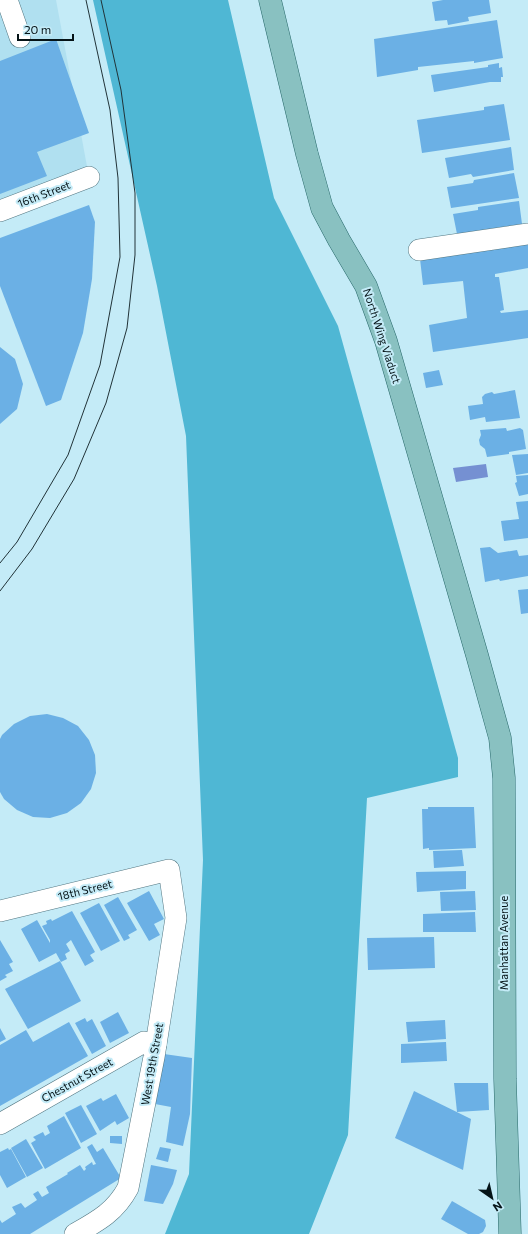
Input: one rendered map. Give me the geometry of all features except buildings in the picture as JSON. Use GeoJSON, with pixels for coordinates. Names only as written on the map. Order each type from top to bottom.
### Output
{"type":"FeatureCollection","features":[{"type":"Feature","properties":{"kind":"main road","name":"North Wing Viaduct"},"geometry":{"type":"LineString","coordinates":[[270,0],[307,154],[322,208],[366,286],[386,341],[477,655]]}},
{"type":"Feature","properties":{"kind":"main road","name":"Manhattan Avenue"},"geometry":{"type":"LineString","coordinates":[[477,655],[500,738],[504,778],[505,1079],[510,1234]]}},
{"type":"Feature","properties":{"kind":"street"},"geometry":{"type":"LineString","coordinates":[[7,0],[20,37]]}},
{"type":"Feature","properties":{"kind":"street","name":"16th Street"},"geometry":{"type":"LineString","coordinates":[[0,211],[89,177]]}},
{"type":"Feature","properties":{"kind":"street"},"geometry":{"type":"LineString","coordinates":[[419,250],[528,234]]}},
{"type":"Feature","properties":{"kind":"street","name":"18th Street"},"geometry":{"type":"LineString","coordinates":[[0,911],[169,870]]}},
{"type":"Feature","properties":{"kind":"street","name":"West 19th Street"},"geometry":{"type":"LineString","coordinates":[[75,1234],[112,1211],[128,1188],[156,1044],[176,918],[169,870]]}},
{"type":"Feature","properties":{"kind":"street","name":"Chestnut Street"},"geometry":{"type":"LineString","coordinates":[[0,1124],[144,1042],[156,1044]]}},
{"type":"Feature","properties":{"kind":"shaded area"},"geometry":{"type":"Polygon","coordinates":[[[0,0],[56,0],[89,177],[0,211],[0,0]]]}},
{"type":"Feature","properties":{"kind":"shaded area"},"geometry":{"type":"Polygon","coordinates":[[[93,0],[228,0],[274,198],[338,326],[458,758],[458,777],[367,798],[348,1135],[309,1234],[165,1234],[189,1174],[203,860],[186,436],[157,286],[93,0]]]}},
{"type":"Feature","properties":{"kind":"shaded area"},"geometry":{"type":"Polygon","coordinates":[[[486,464],[488,477],[456,482],[453,468],[486,464]]]}},
{"type":"Feature","properties":{"kind":"tram line"},"geometry":{"type":"LineString","coordinates":[[0,563],[17,542],[68,455],[100,365],[120,257],[118,178],[110,110],[86,0]]}},
{"type":"Feature","properties":{"kind":"tram line"},"geometry":{"type":"LineString","coordinates":[[0,591],[32,549],[74,479],[106,403],[127,328],[135,255],[135,193],[121,90],[101,0]]}}]}
